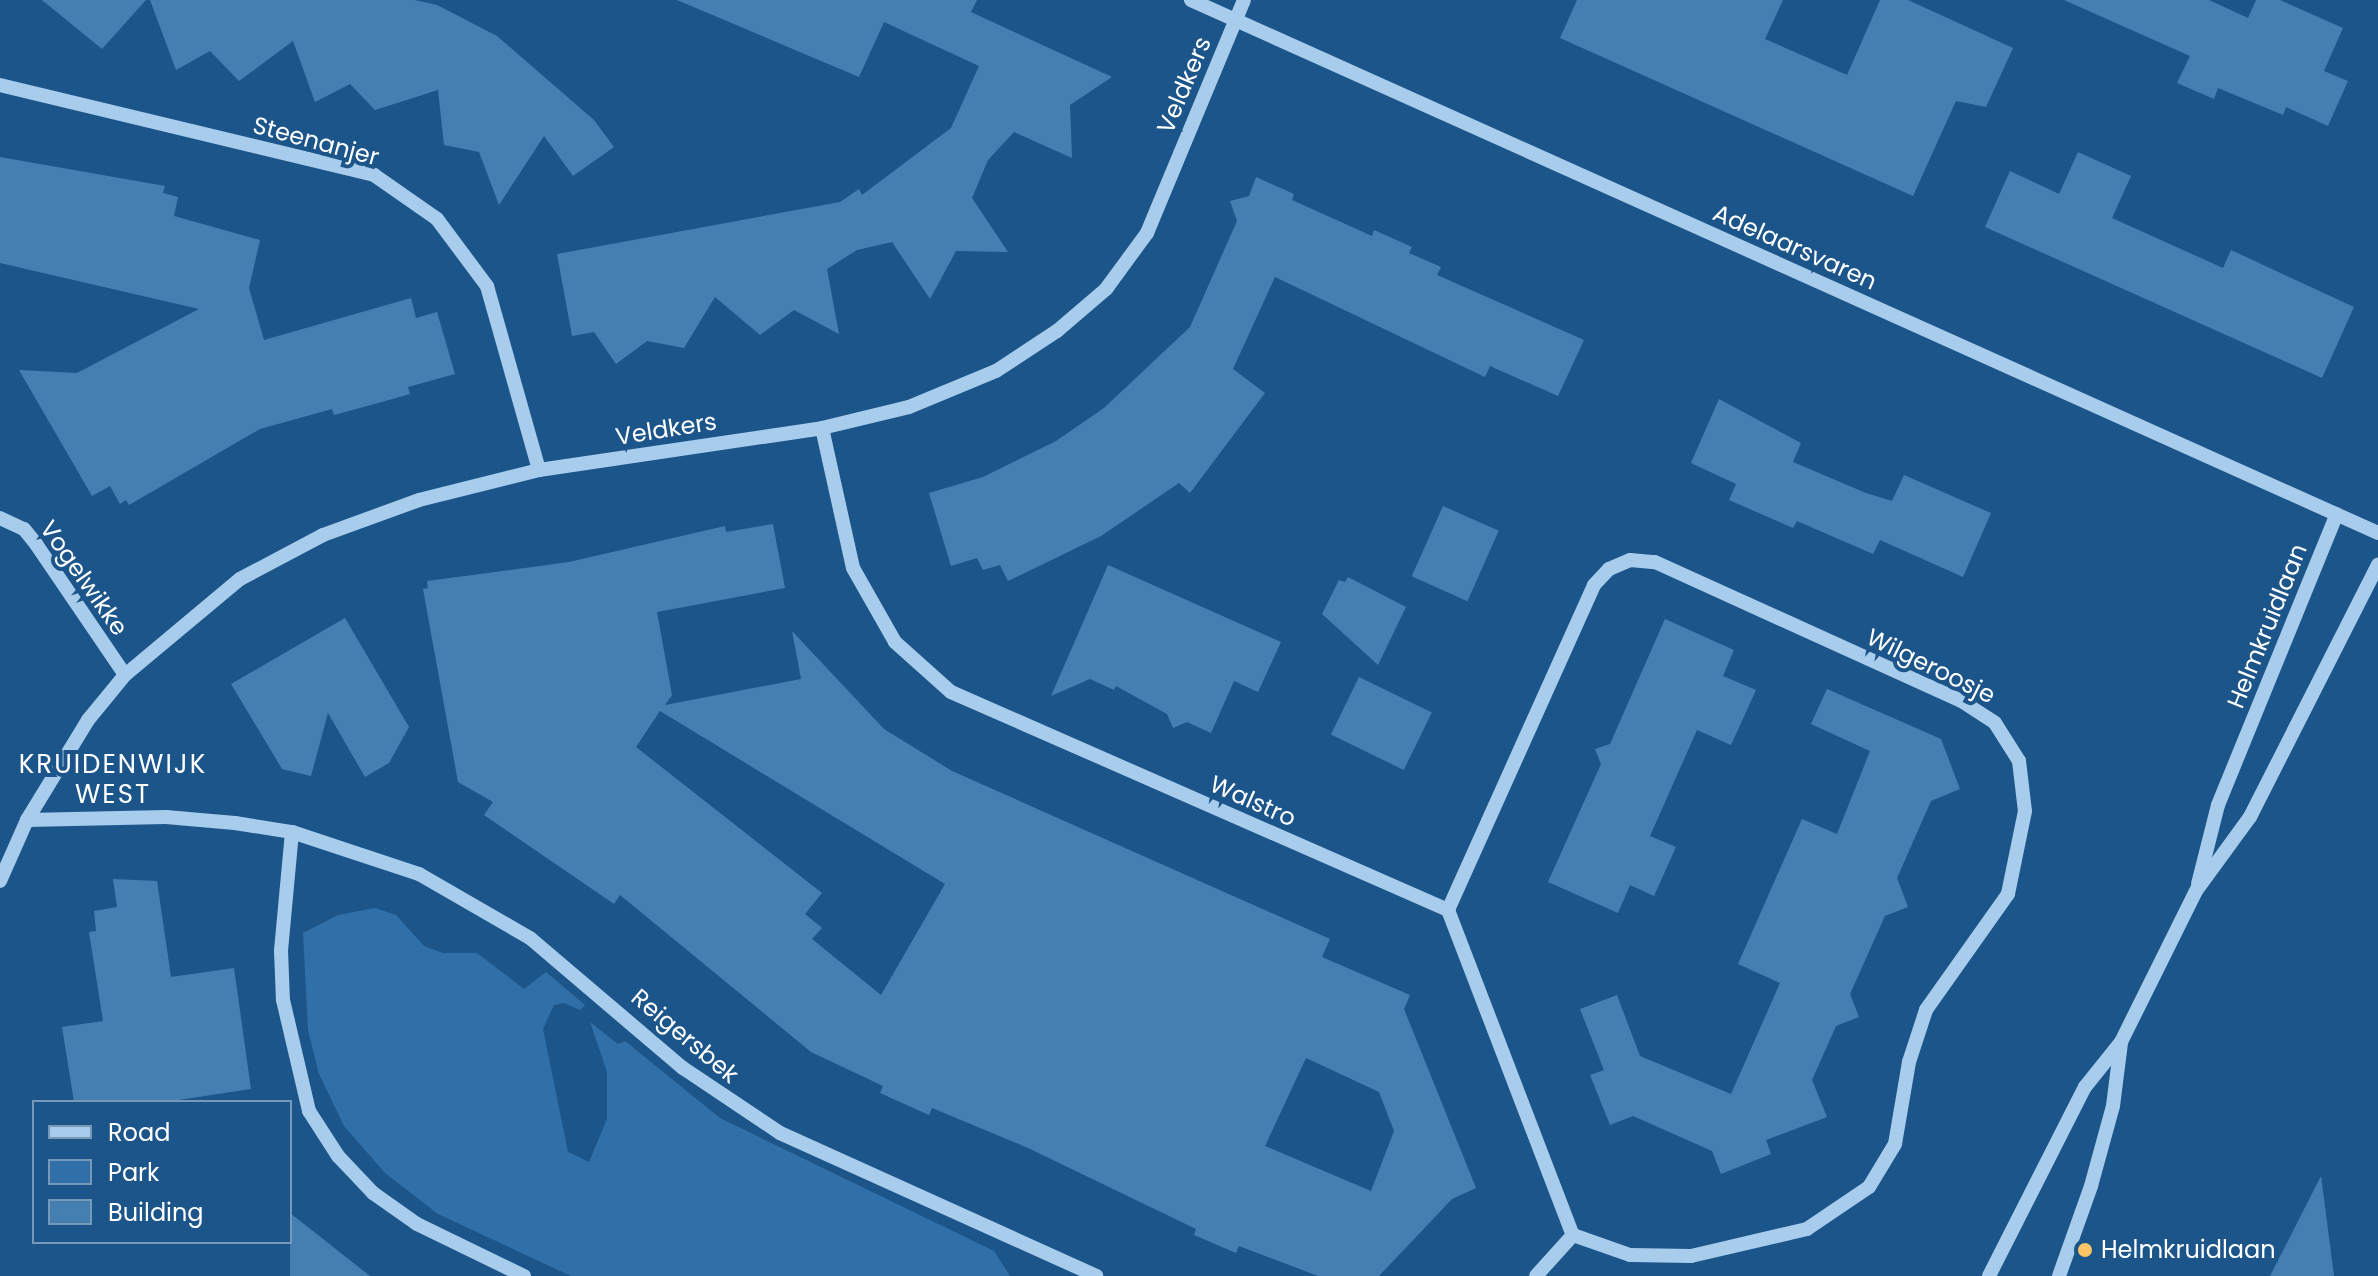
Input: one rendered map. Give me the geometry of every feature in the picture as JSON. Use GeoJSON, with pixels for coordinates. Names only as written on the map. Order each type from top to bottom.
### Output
{"type":"FeatureCollection","features":[{"type":"Feature","properties":{"kind":"street","name":"Adelaarsvaren"},"geometry":{"type":"LineString","coordinates":[[1191,0],[2378,533]]}},
{"type":"Feature","properties":{"kind":"street","name":"Veldkers"},"geometry":{"type":"LineString","coordinates":[[0,881],[27,820],[88,720],[125,675],[240,579],[323,535],[419,500],[539,470],[822,428],[909,407],[996,371],[1057,331],[1106,289],[1147,233],[1244,0]]}},
{"type":"Feature","properties":{"kind":"street","name":"Steenanjer"},"geometry":{"type":"LineString","coordinates":[[0,85],[374,175],[437,219],[487,286],[539,470]]}},
{"type":"Feature","properties":{"kind":"street","name":"Walstro"},"geometry":{"type":"LineString","coordinates":[[822,428],[853,568],[895,642],[951,692],[1448,910]]}},
{"type":"Feature","properties":{"kind":"street","name":"Helmkruidlaan"},"geometry":{"type":"LineString","coordinates":[[2196,891],[2218,805],[2337,514]]}},
{"type":"Feature","properties":{"kind":"street","name":"Vogelwikke"},"geometry":{"type":"LineString","coordinates":[[0,518],[30,536],[125,675]]}},
{"type":"Feature","properties":{"kind":"street","name":"Wilgeroosje"},"geometry":{"type":"LineString","coordinates":[[1448,910],[1594,585],[1609,569],[1630,560],[1655,562],[1963,702],[1995,723],[2019,761],[2025,811],[2008,894],[1993,922],[1926,1010],[1909,1062],[1895,1144],[1869,1187],[1807,1229],[1691,1256],[1661,1260],[1630,1255],[1573,1235]]}},
{"type":"Feature","properties":{"kind":"street","name":"Helmkruidlaan"},"geometry":{"type":"LineString","coordinates":[[1989,1276],[2085,1087],[2121,1042],[2196,891],[2250,817],[2378,565]]}},
{"type":"Feature","properties":{"kind":"street","name":"Reigersbek"},"geometry":{"type":"LineString","coordinates":[[27,820],[166,817],[292,832],[419,874],[480,906],[574,970],[683,1068],[747,1113],[913,1196],[1096,1276]]}},
{"type":"Feature","properties":{"kind":"street"},"geometry":{"type":"LineString","coordinates":[[292,832],[281,951],[283,1000],[309,1111],[338,1156],[373,1193],[417,1224],[524,1276]]}},
{"type":"Feature","properties":{"kind":"street"},"geometry":{"type":"LineString","coordinates":[[1448,910],[1573,1235],[1536,1276]]}},
{"type":"Feature","properties":{"kind":"street","name":"Helmkruidlaan"},"geometry":{"type":"LineString","coordinates":[[2059,1276],[2091,1186],[2113,1106],[2121,1042]]}},
{"type":"Feature","properties":{"kind":"street"},"geometry":{"type":"LineString","coordinates":[[1055,1276],[1062,1261]]}},
{"type":"Feature","properties":{"kind":"green space"},"geometry":{"type":"Polygon","coordinates":[[[375,908],[396,915],[424,946],[443,953],[477,953],[524,989],[546,972],[585,1005],[580,1010],[564,1003],[554,1005],[543,1029],[568,1152],[589,1162],[607,1119],[607,1072],[590,1022],[618,1044],[625,1041],[720,1118],[994,1251],[1010,1276],[571,1276],[438,1214],[385,1173],[344,1126],[319,1074],[308,1030],[303,933],[338,915],[375,908]]]}},
{"type":"Feature","properties":{"kind":"building"},"geometry":{"type":"Polygon","coordinates":[[[42,0],[146,0],[102,49],[42,0]]]}},
{"type":"Feature","properties":{"kind":"building"},"geometry":{"type":"Polygon","coordinates":[[[150,0],[415,0],[437,5],[497,36],[594,120],[614,147],[573,176],[544,136],[499,205],[479,152],[444,145],[438,90],[375,110],[350,84],[315,102],[293,41],[239,81],[210,51],[176,70],[150,0]]]}},
{"type":"Feature","properties":{"kind":"building"},"geometry":{"type":"Polygon","coordinates":[[[677,0],[977,0],[971,12],[1112,77],[1070,105],[1072,158],[1014,132],[988,160],[972,198],[1008,252],[956,251],[930,299],[892,242],[857,250],[827,269],[839,334],[794,310],[760,335],[715,297],[684,348],[647,341],[616,364],[594,332],[572,336],[557,254],[840,202],[859,189],[862,195],[951,128],[979,66],[884,22],[859,77],[677,0]]]}},
{"type":"Feature","properties":{"kind":"building"},"geometry":{"type":"Polygon","coordinates":[[[1577,0],[1783,0],[1765,39],[1847,75],[1880,0],[1908,0],[2013,48],[1986,107],[1956,101],[1913,196],[1560,38],[1577,0]]]}},
{"type":"Feature","properties":{"kind":"building"},"geometry":{"type":"Polygon","coordinates":[[[2064,0],[2209,0],[2248,18],[2256,0],[2280,0],[2343,28],[2324,71],[2348,81],[2328,126],[2286,107],[2283,115],[2218,88],[2214,99],[2177,83],[2190,56],[2064,0]]]}},
{"type":"Feature","properties":{"kind":"building"},"geometry":{"type":"Polygon","coordinates":[[[2078,152],[2131,176],[2112,218],[2223,268],[2231,250],[2354,307],[2322,378],[1985,227],[2010,171],[2059,194],[2078,152]]]}},
{"type":"Feature","properties":{"kind":"building"},"geometry":{"type":"Polygon","coordinates":[[[0,157],[165,186],[163,193],[178,197],[174,216],[260,240],[249,288],[264,340],[411,298],[416,318],[437,312],[455,374],[408,387],[410,394],[382,402],[334,415],[332,409],[260,429],[129,505],[126,500],[120,504],[110,486],[92,496],[19,370],[77,373],[199,309],[0,263],[0,157]]]}},
{"type":"Feature","properties":{"kind":"building"},"geometry":{"type":"Polygon","coordinates":[[[1256,177],[1294,194],[1292,200],[1372,236],[1374,230],[1412,247],[1409,253],[1441,267],[1437,275],[1584,340],[1558,396],[1490,366],[1485,377],[1275,277],[1233,369],[1265,393],[1190,493],[1179,483],[1101,536],[1008,581],[1000,565],[983,570],[977,558],[951,566],[929,493],[983,477],[1056,441],[1104,408],[1190,327],[1237,221],[1230,201],[1249,196],[1256,177]]]}},
{"type":"Feature","properties":{"kind":"building"},"geometry":{"type":"Polygon","coordinates":[[[1719,399],[1801,443],[1793,462],[1866,493],[1892,501],[1904,475],[1991,513],[1963,577],[1880,540],[1873,554],[1797,521],[1793,528],[1729,500],[1736,484],[1691,463],[1719,399]]]}},
{"type":"Feature","properties":{"kind":"building"},"geometry":{"type":"Polygon","coordinates":[[[1443,506],[1499,531],[1467,601],[1412,576],[1443,506]]]}},
{"type":"Feature","properties":{"kind":"building"},"geometry":{"type":"Polygon","coordinates":[[[773,524],[785,588],[657,612],[672,695],[665,705],[801,679],[792,631],[884,729],[952,771],[1330,939],[1322,957],[1410,995],[1404,1009],[1476,1188],[1452,1199],[1379,1276],[1318,1276],[1239,1246],[1236,1253],[1194,1235],[1196,1229],[1028,1148],[932,1108],[929,1115],[880,1093],[883,1086],[811,1052],[620,895],[614,904],[484,815],[493,802],[458,782],[423,589],[428,588],[427,581],[569,562],[725,526],[726,532],[773,524]],[[660,711],[636,747],[822,893],[805,914],[822,928],[812,939],[881,995],[945,884],[660,711]],[[1306,1058],[1265,1146],[1371,1191],[1394,1131],[1379,1092],[1306,1058]]]}},
{"type":"Feature","properties":{"kind":"building"},"geometry":{"type":"Polygon","coordinates":[[[1108,565],[1281,642],[1258,692],[1234,681],[1211,733],[1187,722],[1173,728],[1167,714],[1116,686],[1114,690],[1090,679],[1051,696],[1108,565]]]}},
{"type":"Feature","properties":{"kind":"building"},"geometry":{"type":"Polygon","coordinates":[[[1348,577],[1406,607],[1378,665],[1322,614],[1339,580],[1345,582],[1348,577]]]}},
{"type":"Feature","properties":{"kind":"building"},"geometry":{"type":"Polygon","coordinates":[[[345,618],[409,727],[389,763],[365,777],[328,713],[311,776],[282,769],[231,684],[345,618]]]}},
{"type":"Feature","properties":{"kind":"building"},"geometry":{"type":"Polygon","coordinates":[[[1665,619],[1734,650],[1723,676],[1756,690],[1731,745],[1697,730],[1650,836],[1676,847],[1654,896],[1630,885],[1618,913],[1548,882],[1601,764],[1595,749],[1610,744],[1665,619]]]}},
{"type":"Feature","properties":{"kind":"building"},"geometry":{"type":"Polygon","coordinates":[[[1359,677],[1432,713],[1404,770],[1331,735],[1359,677]]]}},
{"type":"Feature","properties":{"kind":"building"},"geometry":{"type":"Polygon","coordinates":[[[1827,689],[1941,739],[1960,789],[1931,801],[1897,878],[1908,907],[1885,916],[1850,994],[1859,1017],[1836,1026],[1812,1080],[1827,1117],[1766,1140],[1771,1154],[1721,1174],[1712,1151],[1633,1116],[1610,1125],[1590,1075],[1604,1070],[1580,1009],[1617,995],[1640,1056],[1731,1094],[1780,983],[1738,964],[1802,819],[1837,834],[1870,751],[1811,724],[1827,689]]]}},
{"type":"Feature","properties":{"kind":"building"},"geometry":{"type":"Polygon","coordinates":[[[113,879],[157,881],[171,977],[234,968],[251,1089],[178,1100],[74,1100],[62,1027],[103,1021],[89,932],[96,931],[94,911],[117,907],[113,879]]]}},
{"type":"Feature","properties":{"kind":"building"},"geometry":{"type":"Polygon","coordinates":[[[2321,1176],[2334,1276],[2270,1276],[2321,1176]]]}},
{"type":"Feature","properties":{"kind":"building"},"geometry":{"type":"Polygon","coordinates":[[[292,1215],[370,1276],[290,1276],[292,1215]]]}},
{"type":"Feature","properties":{"kind":"place","name":"Helmkruidlaan"},"geometry":{"type":"Point","coordinates":[2085,1250]}},
{"type":"Feature","properties":{"kind":"district","name":"KRUIDENWIJK WEST"},"geometry":{"type":"Point","coordinates":[113,780]}}]}
